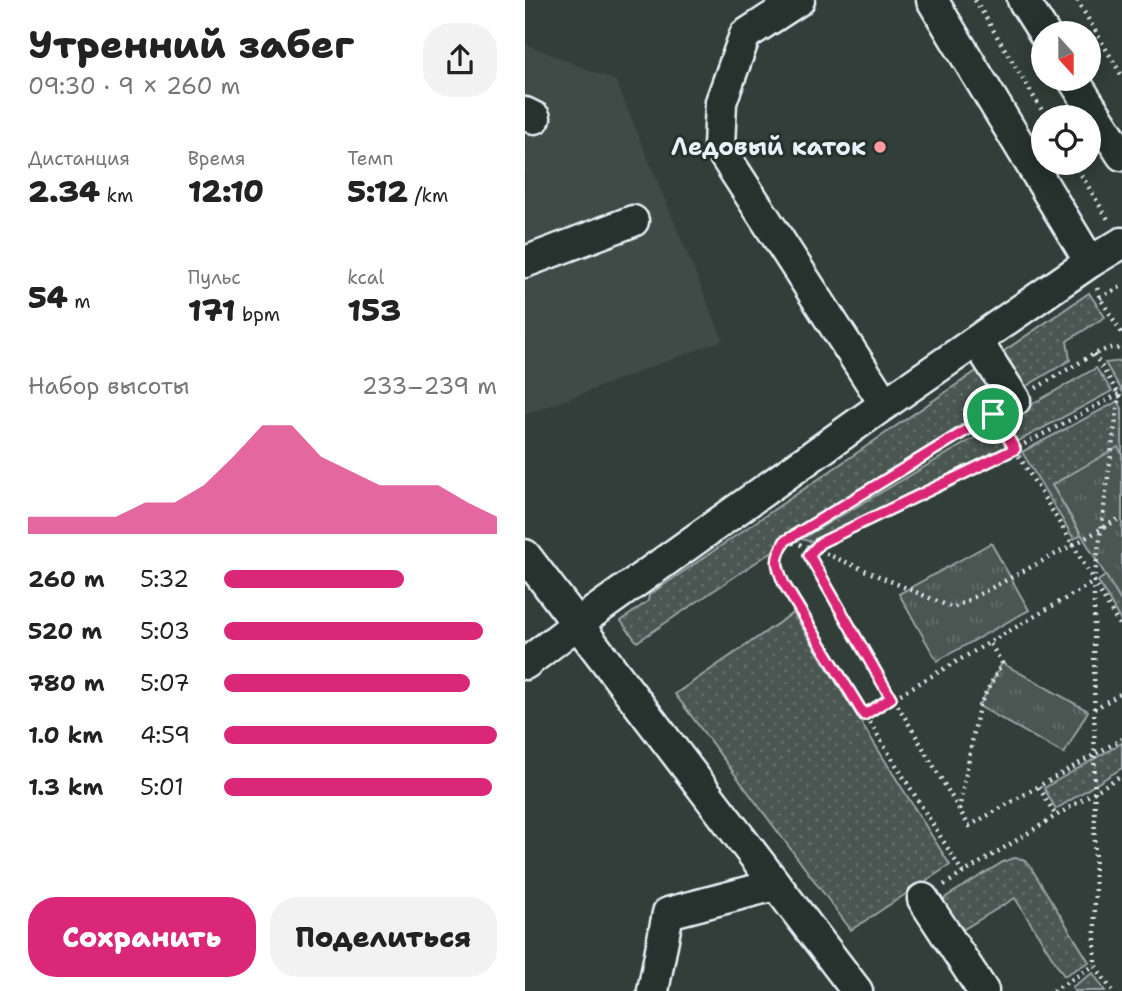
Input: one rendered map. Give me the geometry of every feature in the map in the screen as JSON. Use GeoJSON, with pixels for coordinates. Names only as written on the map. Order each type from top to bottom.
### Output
{"type":"FeatureCollection","features":[{"type":"Feature","properties":{"kind":"street"},"geometry":{"type":"LineString","coordinates":[[799,0],[745,34],[721,102],[719,147],[885,404]]}},
{"type":"Feature","properties":{"kind":"street"},"geometry":{"type":"LineString","coordinates":[[932,0],[1090,262]]}},
{"type":"Feature","properties":{"kind":"street"},"geometry":{"type":"LineString","coordinates":[[1023,0],[1036,21]]}},
{"type":"Feature","properties":{"kind":"street"},"geometry":{"type":"LineString","coordinates":[[1081,91],[1122,155]]}},
{"type":"Feature","properties":{"kind":"street"},"geometry":{"type":"LineString","coordinates":[[525,114],[535,118],[525,121]]}},
{"type":"Feature","properties":{"kind":"street"},"geometry":{"type":"LineString","coordinates":[[525,262],[633,222]]}},
{"type":"Feature","properties":{"kind":"street"},"geometry":{"type":"LineString","coordinates":[[525,664],[885,404],[1090,262],[1122,243]]}},
{"type":"Feature","properties":{"kind":"street"},"geometry":{"type":"LineString","coordinates":[[977,341],[1004,407]]}},
{"type":"Feature","properties":{"kind":"street"},"geometry":{"type":"LineString","coordinates":[[525,555],[857,991]]}},
{"type":"Feature","properties":{"kind":"street"},"geometry":{"type":"LineString","coordinates":[[653,991],[668,914],[775,884]]}},
{"type":"Feature","properties":{"kind":"street"},"geometry":{"type":"LineString","coordinates":[[923,899],[983,991]]}},
{"type":"Feature","properties":{"kind":"path"},"geometry":{"type":"LineString","coordinates":[[975,0],[1039,105]]}},
{"type":"Feature","properties":{"kind":"path"},"geometry":{"type":"LineString","coordinates":[[1077,0],[1122,76]]}},
{"type":"Feature","properties":{"kind":"path"},"geometry":{"type":"LineString","coordinates":[[1081,175],[1122,243]]}},
{"type":"Feature","properties":{"kind":"path"},"geometry":{"type":"LineString","coordinates":[[1090,262],[1100,298],[1122,333]]}},
{"type":"Feature","properties":{"kind":"path"},"geometry":{"type":"LineString","coordinates":[[1100,298],[1122,286]]}},
{"type":"Feature","properties":{"kind":"path"},"geometry":{"type":"LineString","coordinates":[[963,873],[784,584],[776,565],[779,551],[785,541],[1004,407],[1094,354],[1110,348],[1122,349]]}},
{"type":"Feature","properties":{"kind":"path"},"geometry":{"type":"LineString","coordinates":[[1094,354],[1120,397],[1094,582],[1095,965],[1112,991]]}},
{"type":"Feature","properties":{"kind":"path"},"geometry":{"type":"LineString","coordinates":[[1120,397],[820,543],[809,555],[969,827],[1122,739]]}},
{"type":"Feature","properties":{"kind":"path"},"geometry":{"type":"LineString","coordinates":[[1004,407],[1015,449],[1122,630]]}},
{"type":"Feature","properties":{"kind":"path"},"geometry":{"type":"LineString","coordinates":[[785,541],[813,548],[953,608],[1122,517]]}},
{"type":"Feature","properties":{"kind":"path"},"geometry":{"type":"LineString","coordinates":[[864,715],[1094,582]]}},
{"type":"Feature","properties":{"kind":"path"},"geometry":{"type":"LineString","coordinates":[[959,810],[979,706],[1002,663],[989,642]]}},
{"type":"Feature","properties":{"kind":"path"},"geometry":{"type":"LineString","coordinates":[[1094,709],[1122,693]]}},
{"type":"Feature","properties":{"kind":"path"},"geometry":{"type":"LineString","coordinates":[[923,899],[1122,775]]}},
{"type":"Feature","properties":{"kind":"path"},"geometry":{"type":"LineString","coordinates":[[1039,787],[1056,816]]}},
{"type":"Feature","properties":{"kind":"path"},"geometry":{"type":"LineString","coordinates":[[1053,991],[1095,965]]}},
{"type":"Feature","properties":{"kind":"shaded area"},"geometry":{"type":"Polygon","coordinates":[[[525,44],[616,81],[723,340],[525,415],[525,44]]]}},
{"type":"Feature","properties":{"kind":"green space"},"geometry":{"type":"Polygon","coordinates":[[[1089,293],[1105,317],[1067,341],[1070,360],[1018,391],[998,355],[1089,293]]]}},
{"type":"Feature","properties":{"kind":"green space"},"geometry":{"type":"Polygon","coordinates":[[[1122,361],[1122,391],[1105,363],[1122,361]]]}},
{"type":"Feature","properties":{"kind":"green space"},"geometry":{"type":"Polygon","coordinates":[[[981,368],[1000,399],[637,642],[621,621],[648,601],[649,595],[981,368]]]}},
{"type":"Feature","properties":{"kind":"green space"},"geometry":{"type":"Polygon","coordinates":[[[1096,368],[1112,391],[1017,442],[1004,420],[1096,368]]]}},
{"type":"Feature","properties":{"kind":"green space"},"geometry":{"type":"Polygon","coordinates":[[[1118,401],[1122,408],[1122,454],[1118,448],[1052,485],[1081,535],[1074,539],[1022,452],[1118,401]]]}},
{"type":"Feature","properties":{"kind":"green space"},"geometry":{"type":"Polygon","coordinates":[[[993,427],[1007,446],[813,542],[801,539],[993,427]]]}},
{"type":"Feature","properties":{"kind":"green space"},"geometry":{"type":"Polygon","coordinates":[[[1118,447],[1122,454],[1122,603],[1052,485],[1118,447]]]}},
{"type":"Feature","properties":{"kind":"green space"},"geometry":{"type":"Polygon","coordinates":[[[991,543],[1029,610],[937,661],[899,594],[991,543]]]}},
{"type":"Feature","properties":{"kind":"green space"},"geometry":{"type":"Polygon","coordinates":[[[1106,575],[1122,602],[1122,623],[1098,581],[1106,575]]]}},
{"type":"Feature","properties":{"kind":"green space"},"geometry":{"type":"Polygon","coordinates":[[[793,613],[950,865],[851,930],[675,694],[793,613]]]}},
{"type":"Feature","properties":{"kind":"green space"},"geometry":{"type":"Polygon","coordinates":[[[1002,663],[1088,711],[1064,754],[979,706],[1002,663]]]}},
{"type":"Feature","properties":{"kind":"green space"},"geometry":{"type":"Polygon","coordinates":[[[1122,743],[1122,768],[1056,809],[1044,788],[1122,743]]]}},
{"type":"Feature","properties":{"kind":"green space"},"geometry":{"type":"Polygon","coordinates":[[[1014,858],[1023,859],[1030,866],[1089,962],[1064,976],[1015,898],[954,935],[941,906],[946,897],[1014,858]]]}},
{"type":"Feature","properties":{"kind":"green space"},"geometry":{"type":"Polygon","coordinates":[[[1093,973],[1105,991],[1074,991],[1072,987],[1093,973]]]}},
{"type":"Feature","properties":{"kind":"place","name":"Ледовый каток"},"geometry":{"type":"Point","coordinates":[880,147]}},
{"type":"Feature","properties":{"kind":"route"},"geometry":{"type":"LineString","coordinates":[[993,414],[1015,449],[820,543],[809,555],[891,698],[864,715],[784,584],[776,565],[779,551],[785,541],[993,414]]}}]}
